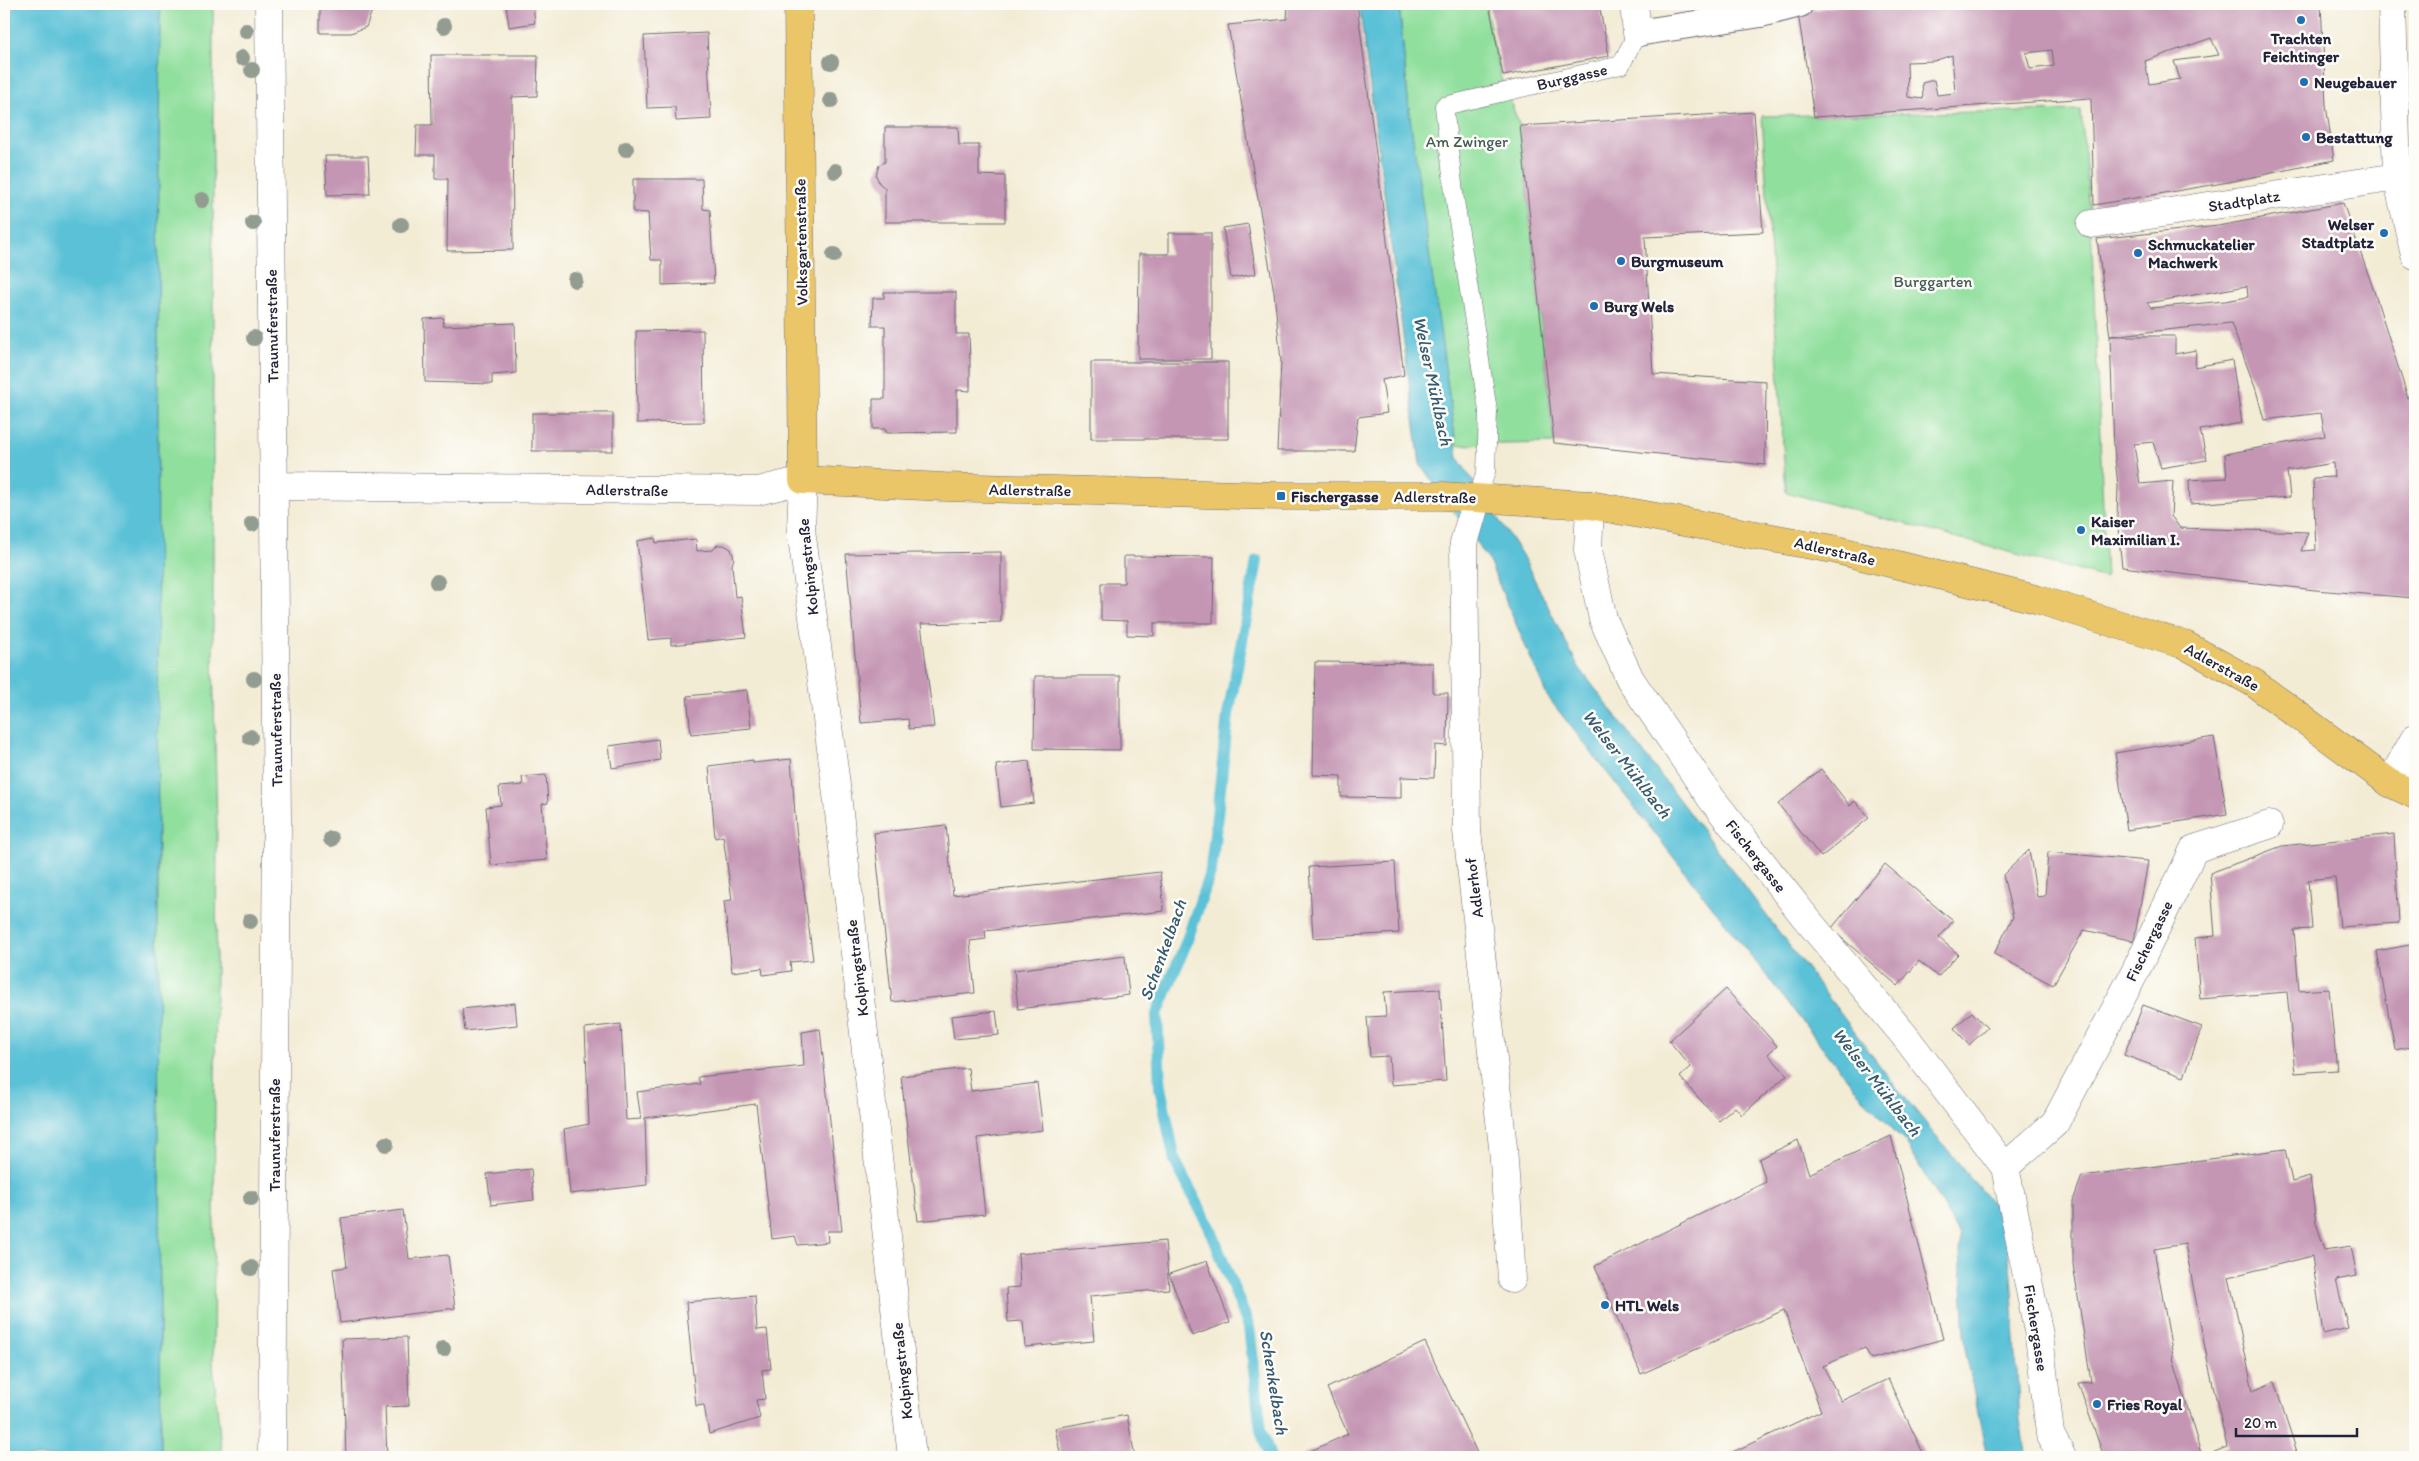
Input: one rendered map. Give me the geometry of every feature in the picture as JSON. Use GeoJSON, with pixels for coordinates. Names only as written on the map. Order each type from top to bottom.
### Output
{"type":"FeatureCollection","features":[{"type":"Feature","properties":{"kind":"main road","name":"Volksgartenstraße"},"geometry":{"type":"LineString","coordinates":[[798,4],[803,480]]}},
{"type":"Feature","properties":{"kind":"main road","name":"Adlerstraße"},"geometry":{"type":"LineString","coordinates":[[803,480],[944,487],[1281,496],[1442,496],[1590,505],[1833,549],[2038,600],[2185,644],[2254,683],[2390,783],[2415,795]]}},
{"type":"Feature","properties":{"kind":"street","name":"Traunuferstraße"},"geometry":{"type":"LineString","coordinates":[[269,4],[277,821],[272,1457]]}},
{"type":"Feature","properties":{"kind":"street"},"geometry":{"type":"LineString","coordinates":[[1634,4],[1637,34],[1761,14],[1800,4]]}},
{"type":"Feature","properties":{"kind":"street"},"geometry":{"type":"LineString","coordinates":[[2392,4],[2397,177],[2415,256]]}},
{"type":"Feature","properties":{"kind":"street","name":"Stadtplatz"},"geometry":{"type":"LineString","coordinates":[[2091,224],[2397,177]]}},
{"type":"Feature","properties":{"kind":"street","name":"Adlerstraße"},"geometry":{"type":"LineString","coordinates":[[274,486],[758,492],[803,480]]}},
{"type":"Feature","properties":{"kind":"street","name":"Kolpingstraße"},"geometry":{"type":"LineString","coordinates":[[803,480],[801,530],[835,778],[912,1457]]}},
{"type":"Feature","properties":{"kind":"street","name":"Adlerhof"},"geometry":{"type":"LineString","coordinates":[[1483,498],[1464,543],[1467,831],[1503,1147],[1512,1279]]}},
{"type":"Feature","properties":{"kind":"street","name":"Fischergasse"},"geometry":{"type":"LineString","coordinates":[[1590,505],[1588,550],[1603,619],[1630,679],[1711,798],[1805,917],[1904,1036],[2005,1168],[2039,1336],[2050,1434],[2062,1457]]}},
{"type":"Feature","properties":{"kind":"street"},"geometry":{"type":"LineString","coordinates":[[2390,783],[2415,738]]}},
{"type":"Feature","properties":{"kind":"street","name":"Fischergasse"},"geometry":{"type":"LineString","coordinates":[[2005,1168],[2055,1122],[2134,974],[2194,849],[2269,826]]}},
{"type":"Feature","properties":{"kind":"lane","name":"Burggasse"},"geometry":{"type":"LineString","coordinates":[[1483,498],[1488,412],[1453,192],[1444,106],[1621,65],[1637,34]]}},
{"type":"Feature","properties":{"kind":"green space"},"geometry":{"type":"Polygon","coordinates":[[[160,4],[213,4],[213,655],[217,829],[213,1365],[222,1457],[161,1457],[158,730],[160,4]]]}},
{"type":"Feature","properties":{"kind":"green space","name":"Am Zwinger"},"geometry":{"type":"Polygon","coordinates":[[[1399,4],[1485,4],[1501,78],[1520,126],[1554,443],[1456,445],[1412,143],[1399,4]]]}},
{"type":"Feature","properties":{"kind":"green space","name":"Burggarten"},"geometry":{"type":"Polygon","coordinates":[[[2081,110],[2091,224],[2106,578],[1786,492],[1762,116],[2081,110]]]}},
{"type":"Feature","properties":{"kind":"water"},"geometry":{"type":"Polygon","coordinates":[[[4,4],[160,4],[158,730],[161,1457],[4,1457],[4,4]]]}},
{"type":"Feature","properties":{"kind":"water","name":"Welser Mühlbach"},"geometry":{"type":"Polygon","coordinates":[[[1359,4],[1399,4],[1409,110],[1458,458],[1522,555],[1578,666],[1893,1083],[1988,1199],[2005,1226],[2011,1275],[2020,1422],[2026,1457],[1987,1457],[1966,1353],[1959,1234],[1906,1143],[1860,1095],[1547,696],[1488,559],[1420,464],[1359,4]]]}},
{"type":"Feature","properties":{"kind":"building"},"geometry":{"type":"Polygon","coordinates":[[[327,4],[393,4],[393,7],[373,8],[366,27],[351,33],[320,33],[320,10],[328,9],[327,4]]]}},
{"type":"Feature","properties":{"kind":"building"},"geometry":{"type":"Polygon","coordinates":[[[506,4],[533,4],[535,23],[509,27],[506,4]]]}},
{"type":"Feature","properties":{"kind":"building"},"geometry":{"type":"Polygon","coordinates":[[[1288,4],[1357,4],[1404,375],[1382,380],[1387,413],[1358,417],[1354,451],[1277,451],[1281,361],[1274,292],[1228,25],[1287,19],[1288,4]]]}},
{"type":"Feature","properties":{"kind":"building"},"geometry":{"type":"Polygon","coordinates":[[[1489,4],[1599,4],[1609,56],[1503,76],[1489,4]]]}},
{"type":"Feature","properties":{"kind":"building"},"geometry":{"type":"Polygon","coordinates":[[[1846,4],[2321,4],[2326,105],[2334,160],[2229,182],[2094,205],[2091,98],[1814,117],[1798,13],[1846,4]],[[2211,38],[2145,61],[2149,84],[2180,79],[2174,61],[2219,55],[2211,38]],[[2052,50],[2026,53],[2030,69],[2054,66],[2052,50]],[[1952,55],[1934,61],[1907,62],[1908,97],[1923,99],[1922,83],[1934,80],[1937,95],[1955,93],[1952,55]]]}},
{"type":"Feature","properties":{"kind":"building"},"geometry":{"type":"Polygon","coordinates":[[[707,33],[711,119],[676,121],[675,107],[647,108],[644,36],[707,33]]]}},
{"type":"Feature","properties":{"kind":"building"},"geometry":{"type":"Polygon","coordinates":[[[431,55],[538,55],[537,96],[512,97],[513,250],[447,251],[448,179],[435,179],[435,155],[416,155],[417,125],[432,125],[431,55]]]}},
{"type":"Feature","properties":{"kind":"building","name":"Burg Wels"},"geometry":{"type":"Polygon","coordinates":[[[1754,112],[1763,232],[1645,237],[1653,374],[1766,381],[1765,465],[1554,443],[1520,126],[1754,112]]]}},
{"type":"Feature","properties":{"kind":"building"},"geometry":{"type":"Polygon","coordinates":[[[885,127],[958,127],[959,145],[979,145],[979,175],[1005,176],[1005,222],[885,222],[885,188],[879,183],[876,175],[879,165],[885,162],[885,127]]]}},
{"type":"Feature","properties":{"kind":"building"},"geometry":{"type":"Polygon","coordinates":[[[325,156],[368,156],[370,194],[327,195],[325,156]]]}},
{"type":"Feature","properties":{"kind":"building"},"geometry":{"type":"Polygon","coordinates":[[[633,179],[702,179],[703,209],[710,210],[714,283],[662,285],[662,260],[651,260],[648,213],[633,212],[633,179]]]}},
{"type":"Feature","properties":{"kind":"building"},"geometry":{"type":"Polygon","coordinates":[[[2343,203],[2374,291],[2415,420],[2415,598],[2315,590],[2122,567],[2117,518],[2118,486],[2114,448],[2110,336],[2097,239],[2218,226],[2343,203]],[[2247,286],[2147,303],[2151,308],[2248,297],[2247,286]],[[2231,323],[2110,336],[2175,336],[2175,354],[2196,350],[2195,367],[2232,360],[2242,423],[2200,430],[2207,460],[2161,468],[2153,442],[2134,444],[2140,484],[2173,481],[2171,516],[2180,528],[2308,532],[2301,551],[2316,550],[2313,478],[2334,477],[2333,463],[2287,471],[2290,497],[2190,504],[2189,480],[2227,478],[2225,454],[2325,436],[2321,413],[2264,420],[2256,390],[2231,323]]]}},
{"type":"Feature","properties":{"kind":"building"},"geometry":{"type":"Polygon","coordinates":[[[1248,224],[1256,274],[1231,278],[1223,228],[1248,224]]]}},
{"type":"Feature","properties":{"kind":"building"},"geometry":{"type":"Polygon","coordinates":[[[1169,233],[1211,233],[1211,359],[1138,359],[1139,254],[1169,254],[1169,233]]]}},
{"type":"Feature","properties":{"kind":"building"},"geometry":{"type":"Polygon","coordinates":[[[884,292],[956,292],[956,334],[969,334],[970,361],[970,391],[957,390],[957,432],[886,433],[886,429],[873,429],[873,399],[885,399],[885,326],[872,326],[873,298],[884,298],[884,292]]]}},
{"type":"Feature","properties":{"kind":"building"},"geometry":{"type":"Polygon","coordinates":[[[444,318],[443,326],[515,323],[516,373],[492,375],[492,384],[425,382],[424,319],[444,318]]]}},
{"type":"Feature","properties":{"kind":"building"},"geometry":{"type":"Polygon","coordinates":[[[703,330],[704,422],[637,423],[636,331],[703,330]]]}},
{"type":"Feature","properties":{"kind":"building"},"geometry":{"type":"Polygon","coordinates":[[[1091,362],[1228,362],[1228,439],[1091,439],[1091,362]]]}},
{"type":"Feature","properties":{"kind":"building"},"geometry":{"type":"Polygon","coordinates":[[[532,413],[613,413],[613,451],[532,451],[532,413]]]}},
{"type":"Feature","properties":{"kind":"building"},"geometry":{"type":"Polygon","coordinates":[[[655,538],[656,543],[696,539],[697,551],[713,550],[717,545],[724,545],[731,549],[734,558],[732,565],[735,597],[741,596],[746,637],[671,645],[671,638],[648,640],[637,541],[655,538]]]}},
{"type":"Feature","properties":{"kind":"building"},"geometry":{"type":"Polygon","coordinates":[[[1001,552],[1001,622],[921,624],[934,727],[909,729],[908,719],[861,723],[846,554],[1001,552]]]}},
{"type":"Feature","properties":{"kind":"building"},"geometry":{"type":"Polygon","coordinates":[[[1124,556],[1214,557],[1213,623],[1154,623],[1154,636],[1127,635],[1127,621],[1101,620],[1101,583],[1124,583],[1124,556]]]}},
{"type":"Feature","properties":{"kind":"building"},"geometry":{"type":"Polygon","coordinates":[[[1315,662],[1433,663],[1433,693],[1448,693],[1447,746],[1435,745],[1434,778],[1401,777],[1401,798],[1341,797],[1341,776],[1313,775],[1315,662]]]}},
{"type":"Feature","properties":{"kind":"building"},"geometry":{"type":"Polygon","coordinates":[[[1035,676],[1120,676],[1120,750],[1034,749],[1035,676]]]}},
{"type":"Feature","properties":{"kind":"building"},"geometry":{"type":"Polygon","coordinates":[[[747,690],[751,728],[691,734],[687,696],[747,690]]]}},
{"type":"Feature","properties":{"kind":"building"},"geometry":{"type":"Polygon","coordinates":[[[2214,737],[2227,814],[2127,830],[2115,753],[2214,737]]]}},
{"type":"Feature","properties":{"kind":"building"},"geometry":{"type":"Polygon","coordinates":[[[658,739],[660,760],[612,768],[609,746],[658,739]]]}},
{"type":"Feature","properties":{"kind":"building"},"geometry":{"type":"Polygon","coordinates":[[[791,759],[796,828],[813,960],[790,962],[791,971],[763,975],[762,968],[732,972],[724,901],[732,900],[723,836],[715,838],[709,766],[753,760],[753,763],[791,759]]]}},
{"type":"Feature","properties":{"kind":"building"},"geometry":{"type":"Polygon","coordinates":[[[1029,761],[1034,803],[1001,807],[996,765],[1029,761]]]}},
{"type":"Feature","properties":{"kind":"building"},"geometry":{"type":"Polygon","coordinates":[[[1821,769],[1850,806],[1855,801],[1869,818],[1821,857],[1778,804],[1821,769]]]}},
{"type":"Feature","properties":{"kind":"building"},"geometry":{"type":"Polygon","coordinates":[[[546,775],[548,803],[542,804],[547,860],[491,865],[486,807],[501,805],[499,787],[523,785],[522,777],[546,775]]]}},
{"type":"Feature","properties":{"kind":"building"},"geometry":{"type":"Polygon","coordinates":[[[946,825],[953,895],[1160,872],[1164,911],[985,931],[986,939],[970,941],[975,993],[892,1002],[874,833],[946,825]]]}},
{"type":"Feature","properties":{"kind":"building"},"geometry":{"type":"Polygon","coordinates":[[[2394,834],[2399,923],[2340,927],[2335,877],[2308,880],[2312,929],[2294,930],[2299,991],[2329,989],[2337,1070],[2295,1073],[2287,992],[2200,999],[2195,938],[2215,936],[2210,873],[2282,846],[2394,834]]]}},
{"type":"Feature","properties":{"kind":"building"},"geometry":{"type":"Polygon","coordinates":[[[2029,850],[2037,897],[2045,896],[2048,852],[2148,861],[2134,941],[2084,930],[2053,985],[1994,954],[2013,917],[2003,875],[2029,850]]]}},
{"type":"Feature","properties":{"kind":"building"},"geometry":{"type":"Polygon","coordinates":[[[1395,862],[1399,933],[1313,938],[1309,867],[1395,862]]]}},
{"type":"Feature","properties":{"kind":"building"},"geometry":{"type":"Polygon","coordinates":[[[1885,864],[1953,921],[1939,938],[1958,954],[1938,977],[1919,961],[1898,986],[1831,929],[1885,864]]]}},
{"type":"Feature","properties":{"kind":"building"},"geometry":{"type":"Polygon","coordinates":[[[2415,944],[2415,1046],[2395,1050],[2377,951],[2415,944]]]}},
{"type":"Feature","properties":{"kind":"building"},"geometry":{"type":"Polygon","coordinates":[[[1125,956],[1129,995],[1018,1009],[1014,970],[1125,956]]]}},
{"type":"Feature","properties":{"kind":"building"},"geometry":{"type":"Polygon","coordinates":[[[1440,989],[1446,1081],[1391,1085],[1389,1056],[1370,1057],[1367,1017],[1386,1016],[1384,992],[1440,989]]]}},
{"type":"Feature","properties":{"kind":"building"},"geometry":{"type":"Polygon","coordinates":[[[1726,989],[1777,1046],[1768,1054],[1787,1075],[1742,1115],[1735,1107],[1719,1121],[1680,1077],[1691,1067],[1669,1041],[1726,989]]]}},
{"type":"Feature","properties":{"kind":"building"},"geometry":{"type":"Polygon","coordinates":[[[515,1003],[517,1025],[465,1031],[462,1009],[515,1003]]]}},
{"type":"Feature","properties":{"kind":"building"},"geometry":{"type":"Polygon","coordinates":[[[2143,1005],[2202,1027],[2184,1077],[2124,1055],[2143,1005]]]}},
{"type":"Feature","properties":{"kind":"building"},"geometry":{"type":"Polygon","coordinates":[[[996,1011],[999,1035],[954,1039],[951,1016],[996,1011]]]}},
{"type":"Feature","properties":{"kind":"building"},"geometry":{"type":"Polygon","coordinates":[[[1972,1012],[1987,1028],[1969,1045],[1954,1028],[1972,1012]]]}},
{"type":"Feature","properties":{"kind":"building"},"geometry":{"type":"Polygon","coordinates":[[[621,1024],[626,1120],[641,1119],[637,1092],[700,1084],[698,1077],[804,1066],[802,1032],[820,1029],[842,1231],[827,1231],[828,1242],[798,1245],[795,1236],[772,1239],[756,1104],[645,1118],[647,1185],[570,1194],[564,1129],[589,1124],[585,1028],[621,1024]]]}},
{"type":"Feature","properties":{"kind":"building"},"geometry":{"type":"Polygon","coordinates":[[[968,1068],[971,1091],[1037,1083],[1043,1130],[977,1138],[985,1214],[918,1221],[901,1076],[968,1068]]]}},
{"type":"Feature","properties":{"kind":"building"},"geometry":{"type":"Polygon","coordinates":[[[1891,1136],[1943,1339],[1871,1359],[1865,1348],[1823,1366],[1841,1401],[1888,1379],[1925,1457],[1722,1457],[1821,1411],[1784,1310],[1641,1374],[1595,1266],[1766,1182],[1759,1159],[1798,1140],[1809,1174],[1891,1136]]]}},
{"type":"Feature","properties":{"kind":"building"},"geometry":{"type":"Polygon","coordinates":[[[2285,1149],[2292,1182],[2310,1177],[2316,1223],[2325,1250],[2351,1246],[2357,1276],[2336,1280],[2348,1328],[2323,1334],[2312,1256],[2229,1277],[2253,1391],[2274,1382],[2298,1455],[2292,1457],[2104,1457],[2078,1383],[2091,1382],[2073,1264],[2073,1201],[2082,1176],[2285,1149]],[[2185,1244],[2154,1249],[2174,1362],[2202,1457],[2227,1447],[2207,1358],[2185,1244]]]}},
{"type":"Feature","properties":{"kind":"building"},"geometry":{"type":"Polygon","coordinates":[[[531,1169],[534,1200],[491,1205],[487,1174],[531,1169]]]}},
{"type":"Feature","properties":{"kind":"building"},"geometry":{"type":"Polygon","coordinates":[[[403,1210],[409,1259],[448,1255],[455,1308],[340,1323],[333,1269],[347,1267],[341,1218],[403,1210]]]}},
{"type":"Feature","properties":{"kind":"building"},"geometry":{"type":"Polygon","coordinates":[[[1165,1241],[1169,1289],[1090,1296],[1094,1341],[1025,1347],[1023,1321],[1008,1322],[1006,1288],[1020,1287],[1018,1254],[1165,1241]]]}},
{"type":"Feature","properties":{"kind":"building"},"geometry":{"type":"Polygon","coordinates":[[[1207,1261],[1230,1322],[1192,1336],[1169,1274],[1207,1261]]]}},
{"type":"Feature","properties":{"kind":"building"},"geometry":{"type":"Polygon","coordinates":[[[755,1296],[757,1330],[767,1329],[771,1369],[762,1370],[765,1399],[756,1400],[760,1418],[709,1434],[704,1405],[696,1406],[686,1302],[755,1296]]]}},
{"type":"Feature","properties":{"kind":"building"},"geometry":{"type":"Polygon","coordinates":[[[407,1337],[409,1406],[385,1407],[387,1457],[346,1457],[342,1339],[407,1337]]]}},
{"type":"Feature","properties":{"kind":"building"},"geometry":{"type":"Polygon","coordinates":[[[1425,1342],[1479,1457],[1306,1457],[1304,1454],[1348,1434],[1327,1388],[1425,1342]]]}},
{"type":"Feature","properties":{"kind":"building"},"geometry":{"type":"Polygon","coordinates":[[[1127,1415],[1135,1457],[1061,1457],[1055,1428],[1127,1415]]]}},
{"type":"Feature","properties":{"kind":"waterway","name":"Schenkelbach"},"geometry":{"type":"LineString","coordinates":[[1257,561],[1228,715],[1211,870],[1186,943],[1157,1014],[1160,1087],[1175,1161],[1210,1228],[1249,1327],[1261,1430],[1270,1457]]}},
{"type":"Feature","properties":{"kind":"place","name":"Trachten Feichtinger"},"geometry":{"type":"Point","coordinates":[2301,20]}},
{"type":"Feature","properties":{"kind":"place","name":"Neugebauer"},"geometry":{"type":"Point","coordinates":[2304,82]}},
{"type":"Feature","properties":{"kind":"place","name":"Bestattung"},"geometry":{"type":"Point","coordinates":[2306,137]}},
{"type":"Feature","properties":{"kind":"place","name":"Welser Stadtplatz"},"geometry":{"type":"Point","coordinates":[2384,233]}},
{"type":"Feature","properties":{"kind":"place","name":"Schmuckatelier Machwerk"},"geometry":{"type":"Point","coordinates":[2138,253]}},
{"type":"Feature","properties":{"kind":"place","name":"Burgmuseum"},"geometry":{"type":"Point","coordinates":[1621,261]}},
{"type":"Feature","properties":{"kind":"place","name":"Burg Wels"},"geometry":{"type":"Point","coordinates":[1594,306]}},
{"type":"Feature","properties":{"kind":"place","name":"Fischergasse"},"geometry":{"type":"Point","coordinates":[1281,496]}},
{"type":"Feature","properties":{"kind":"place","name":"Kaiser Maximilian I."},"geometry":{"type":"Point","coordinates":[2081,530]}},
{"type":"Feature","properties":{"kind":"place","name":"HTL Wels"},"geometry":{"type":"Point","coordinates":[1605,1305]}},
{"type":"Feature","properties":{"kind":"place","name":"Fries Royal"},"geometry":{"type":"Point","coordinates":[2097,1404]}}]}
